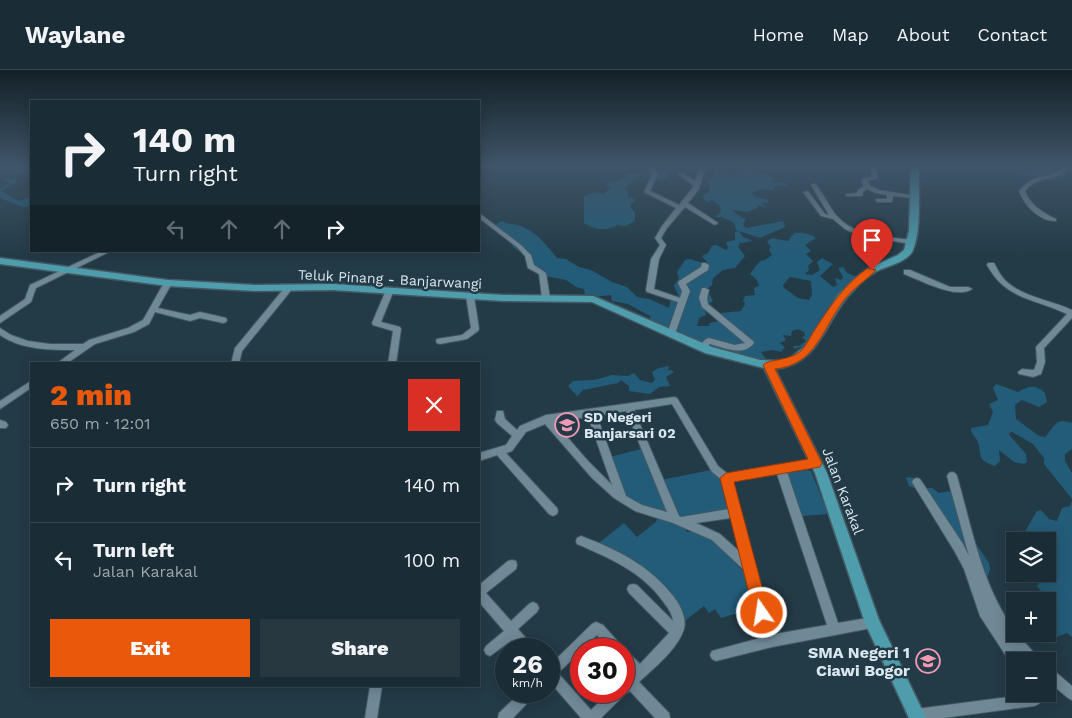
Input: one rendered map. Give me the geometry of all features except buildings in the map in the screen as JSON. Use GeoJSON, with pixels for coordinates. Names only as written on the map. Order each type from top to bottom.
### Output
{"type":"FeatureCollection","features":[{"type":"Feature","properties":{"kind":"main road"},"geometry":{"type":"LineString","coordinates":[[768,365],[788,364],[805,353],[847,290],[872,270],[904,255],[911,242],[913,197]]}},
{"type":"Feature","properties":{"kind":"main road","name":"Teluk Pinang - Banjarwangi"},"geometry":{"type":"LineString","coordinates":[[0,261],[168,283],[587,299],[602,302],[722,355],[768,365]]}},
{"type":"Feature","properties":{"kind":"main road","name":"Jalan Karakal"},"geometry":{"type":"LineString","coordinates":[[768,365],[816,463],[873,623],[917,717]]}},
{"type":"Feature","properties":{"kind":"street"},"geometry":{"type":"LineString","coordinates":[[658,196],[683,206],[715,223]]}},
{"type":"Feature","properties":{"kind":"street"},"geometry":{"type":"LineString","coordinates":[[682,301],[650,290],[655,259],[663,245],[662,238],[690,196]]}},
{"type":"Feature","properties":{"kind":"street"},"geometry":{"type":"LineString","coordinates":[[809,196],[823,215],[836,218]]}},
{"type":"Feature","properties":{"kind":"street"},"geometry":{"type":"LineString","coordinates":[[821,196],[844,227],[854,232],[911,242]]}},
{"type":"Feature","properties":{"kind":"street"},"geometry":{"type":"LineString","coordinates":[[878,200],[890,202],[890,196]]}},
{"type":"Feature","properties":{"kind":"street"},"geometry":{"type":"LineString","coordinates":[[907,196],[913,197]]}},
{"type":"Feature","properties":{"kind":"street"},"geometry":{"type":"LineString","coordinates":[[1023,196],[1036,210],[1054,220]]}},
{"type":"Feature","properties":{"kind":"street"},"geometry":{"type":"LineString","coordinates":[[480,216],[526,253],[531,266],[542,273],[546,298]]}},
{"type":"Feature","properties":{"kind":"street"},"geometry":{"type":"LineString","coordinates":[[0,320],[28,300],[34,287],[106,252]]}},
{"type":"Feature","properties":{"kind":"street"},"geometry":{"type":"LineString","coordinates":[[671,334],[686,291],[682,283],[705,268],[705,264]]}},
{"type":"Feature","properties":{"kind":"street"},"geometry":{"type":"LineString","coordinates":[[991,265],[998,280],[1015,292],[1055,305],[1072,313],[1040,347],[1041,362],[1038,372],[1033,374],[1022,372]]}},
{"type":"Feature","properties":{"kind":"street"},"geometry":{"type":"LineString","coordinates":[[907,272],[949,289],[968,289]]}},
{"type":"Feature","properties":{"kind":"street"},"geometry":{"type":"LineString","coordinates":[[63,362],[82,347],[136,328],[149,319],[168,283]]}},
{"type":"Feature","properties":{"kind":"street"},"geometry":{"type":"LineString","coordinates":[[235,362],[238,350],[289,288]]}},
{"type":"Feature","properties":{"kind":"street"},"geometry":{"type":"LineString","coordinates":[[390,290],[376,323],[397,329],[392,362]]}},
{"type":"Feature","properties":{"kind":"street"},"geometry":{"type":"LineString","coordinates":[[702,347],[709,341],[741,348],[750,342],[705,305],[703,298],[705,290]]}},
{"type":"Feature","properties":{"kind":"street"},"geometry":{"type":"LineString","coordinates":[[440,341],[464,337],[476,329],[470,296]]}},
{"type":"Feature","properties":{"kind":"street"},"geometry":{"type":"LineString","coordinates":[[153,309],[190,318],[200,315],[223,320]]}},
{"type":"Feature","properties":{"kind":"street"},"geometry":{"type":"LineString","coordinates":[[0,331],[13,338],[37,344],[82,347]]}},
{"type":"Feature","properties":{"kind":"street"},"geometry":{"type":"LineString","coordinates":[[0,406],[30,385]]}},
{"type":"Feature","properties":{"kind":"street"},"geometry":{"type":"LineString","coordinates":[[480,457],[500,452],[512,446],[526,427],[546,419],[669,400],[676,401],[715,469],[726,478],[762,613],[772,641]]}},
{"type":"Feature","properties":{"kind":"street"},"geometry":{"type":"LineString","coordinates":[[628,406],[678,520]]}},
{"type":"Feature","properties":{"kind":"street"},"geometry":{"type":"LineString","coordinates":[[590,412],[622,498]]}},
{"type":"Feature","properties":{"kind":"street"},"geometry":{"type":"LineString","coordinates":[[500,413],[500,420],[518,436]]}},
{"type":"Feature","properties":{"kind":"street"},"geometry":{"type":"LineString","coordinates":[[546,419],[622,498],[636,506],[678,520],[716,537],[752,570]]}},
{"type":"Feature","properties":{"kind":"street"},"geometry":{"type":"LineString","coordinates":[[500,452],[553,511]]}},
{"type":"Feature","properties":{"kind":"street"},"geometry":{"type":"LineString","coordinates":[[726,478],[816,463]]}},
{"type":"Feature","properties":{"kind":"street"},"geometry":{"type":"LineString","coordinates":[[781,470],[834,629]]}},
{"type":"Feature","properties":{"kind":"street"},"geometry":{"type":"LineString","coordinates":[[952,476],[985,591],[1016,643],[1025,652]]}},
{"type":"Feature","properties":{"kind":"street"},"geometry":{"type":"LineString","coordinates":[[917,482],[959,548],[969,568],[984,612],[1010,652]]}},
{"type":"Feature","properties":{"kind":"street"},"geometry":{"type":"LineString","coordinates":[[678,520],[736,513]]}},
{"type":"Feature","properties":{"kind":"street"},"geometry":{"type":"LineString","coordinates":[[581,541],[635,566],[654,579],[677,614],[679,622],[676,632],[635,676]]}},
{"type":"Feature","properties":{"kind":"street"},"geometry":{"type":"LineString","coordinates":[[480,592],[512,565]]}},
{"type":"Feature","properties":{"kind":"street"},"geometry":{"type":"LineString","coordinates":[[633,589],[676,632]]}},
{"type":"Feature","properties":{"kind":"street"},"geometry":{"type":"LineString","coordinates":[[480,594],[518,638]]}},
{"type":"Feature","properties":{"kind":"street"},"geometry":{"type":"LineString","coordinates":[[490,650],[512,631],[533,608]]}},
{"type":"Feature","properties":{"kind":"street"},"geometry":{"type":"LineString","coordinates":[[716,655],[772,641],[873,623]]}},
{"type":"Feature","properties":{"kind":"street"},"geometry":{"type":"LineString","coordinates":[[586,638],[596,628],[606,638]]}},
{"type":"Feature","properties":{"kind":"street"},"geometry":{"type":"LineString","coordinates":[[560,662],[570,653]]}},
{"type":"Feature","properties":{"kind":"street"},"geometry":{"type":"LineString","coordinates":[[1056,680],[1072,694]]}},
{"type":"Feature","properties":{"kind":"street"},"geometry":{"type":"LineString","coordinates":[[560,685],[591,718],[607,703]]}},
{"type":"Feature","properties":{"kind":"street"},"geometry":{"type":"LineString","coordinates":[[635,685],[664,718]]}},
{"type":"Feature","properties":{"kind":"street"},"geometry":{"type":"LineString","coordinates":[[371,718],[376,687]]}},
{"type":"Feature","properties":{"kind":"street"},"geometry":{"type":"LineString","coordinates":[[917,717],[1020,702]]}},
{"type":"Feature","properties":{"kind":"street"},"geometry":{"type":"LineString","coordinates":[[504,718],[519,703]]}},
{"type":"Feature","properties":{"kind":"shaded area"},"geometry":{"type":"Polygon","coordinates":[[[0,196],[10,196],[18,201],[30,197],[30,206],[23,207],[0,198],[0,196]]]}},
{"type":"Feature","properties":{"kind":"shaded area"},"geometry":{"type":"Polygon","coordinates":[[[627,196],[635,200],[630,206],[635,213],[635,221],[626,226],[617,225],[604,229],[597,229],[584,223],[584,197],[627,196]]]}},
{"type":"Feature","properties":{"kind":"shaded area"},"geometry":{"type":"Polygon","coordinates":[[[702,196],[755,196],[769,200],[767,203],[761,203],[767,208],[757,205],[758,208],[747,212],[731,210],[746,220],[743,224],[746,228],[783,221],[785,227],[760,238],[736,230],[734,223],[722,217],[715,217],[721,212],[720,206],[712,200],[706,202],[702,196]]]}},
{"type":"Feature","properties":{"kind":"shaded area"},"geometry":{"type":"Polygon","coordinates":[[[502,221],[526,228],[541,240],[557,258],[566,259],[579,267],[591,270],[612,282],[627,287],[637,297],[649,299],[669,308],[671,299],[680,299],[674,286],[679,278],[677,272],[685,260],[690,259],[706,264],[707,262],[702,256],[708,253],[712,246],[716,245],[726,250],[728,248],[726,242],[735,240],[735,232],[739,231],[743,237],[753,241],[740,243],[738,247],[745,256],[735,268],[723,270],[713,278],[712,285],[707,289],[713,301],[705,306],[706,315],[699,318],[697,326],[709,326],[710,323],[719,321],[726,323],[729,319],[722,318],[721,313],[741,311],[745,304],[743,301],[745,296],[755,295],[754,288],[759,286],[757,280],[750,274],[760,261],[772,255],[769,250],[771,247],[767,242],[771,238],[788,241],[794,233],[811,235],[816,238],[805,245],[811,251],[806,254],[813,261],[808,266],[809,270],[805,274],[812,275],[820,270],[817,262],[822,258],[833,264],[820,276],[833,287],[837,285],[835,278],[841,280],[843,277],[838,268],[843,267],[847,273],[855,276],[855,278],[852,279],[828,310],[826,309],[827,314],[807,345],[794,349],[793,346],[799,346],[806,341],[802,337],[805,336],[804,332],[798,329],[792,331],[791,336],[783,335],[786,340],[780,343],[785,347],[781,352],[773,350],[761,352],[767,361],[780,361],[745,364],[669,337],[671,334],[651,321],[650,316],[628,304],[612,301],[611,295],[592,297],[594,294],[585,295],[584,289],[576,287],[566,280],[540,275],[527,256],[514,248],[503,233],[495,230],[495,225],[502,221]],[[790,277],[783,285],[784,288],[798,298],[809,300],[812,295],[811,281],[790,277]]]}},
{"type":"Feature","properties":{"kind":"shaded area"},"geometry":{"type":"Polygon","coordinates":[[[669,366],[668,370],[663,371],[671,370],[674,372],[666,377],[670,386],[659,387],[650,394],[629,391],[629,386],[621,380],[618,383],[583,390],[577,396],[568,386],[573,381],[594,380],[612,375],[628,376],[634,373],[640,380],[652,383],[655,380],[652,372],[669,366]]]}},
{"type":"Feature","properties":{"kind":"shaded area"},"geometry":{"type":"Polygon","coordinates":[[[996,384],[1018,392],[1025,388],[1035,387],[1045,393],[1047,402],[1039,407],[1022,400],[1015,405],[1016,419],[1039,436],[1045,437],[1058,422],[1066,421],[1072,423],[1072,449],[1065,454],[1065,461],[1072,473],[1072,499],[1044,464],[1044,458],[1033,444],[1012,432],[1009,433],[1010,436],[1026,454],[1027,462],[1024,464],[1014,462],[999,450],[1000,461],[995,466],[985,462],[981,457],[978,442],[971,428],[988,425],[993,412],[989,404],[998,400],[993,388],[996,384]]]}},
{"type":"Feature","properties":{"kind":"shaded area"},"geometry":{"type":"Polygon","coordinates":[[[641,449],[659,489],[661,480],[711,470],[723,483],[732,510],[681,523],[687,532],[694,532],[709,537],[745,573],[755,608],[721,618],[715,609],[709,613],[704,606],[682,623],[659,582],[649,571],[595,546],[624,523],[637,537],[656,522],[658,515],[630,506],[606,458],[641,449]]]}},
{"type":"Feature","properties":{"kind":"shaded area"},"geometry":{"type":"Polygon","coordinates":[[[811,471],[828,514],[802,516],[785,473],[811,471]]]}},
{"type":"Feature","properties":{"kind":"shaded area"},"geometry":{"type":"Polygon","coordinates":[[[906,477],[916,478],[925,488],[932,488],[939,493],[951,491],[960,499],[974,541],[989,563],[990,569],[984,589],[957,554],[917,489],[909,486],[906,477]]]}},
{"type":"Feature","properties":{"kind":"shaded area"},"geometry":{"type":"Polygon","coordinates":[[[1072,501],[1072,637],[1067,633],[1056,637],[1056,592],[1042,592],[1037,586],[1039,582],[1056,582],[1056,532],[1025,532],[1037,511],[1041,510],[1049,519],[1057,521],[1062,508],[1070,506],[1072,501]]]}},
{"type":"Feature","properties":{"kind":"place","name":"SD Negeri Banjarsari 02"},"geometry":{"type":"Point","coordinates":[567,425]}},
{"type":"Feature","properties":{"kind":"place","name":"SMA Negeri 1 Ciawi Bogor"},"geometry":{"type":"Point","coordinates":[928,661]}},
{"type":"Feature","properties":{"kind":"route"},"geometry":{"type":"LineString","coordinates":[[762,613],[747,550],[726,478],[816,463],[768,365],[788,364],[805,353],[812,346],[841,297],[857,280],[872,270]]}}]}
